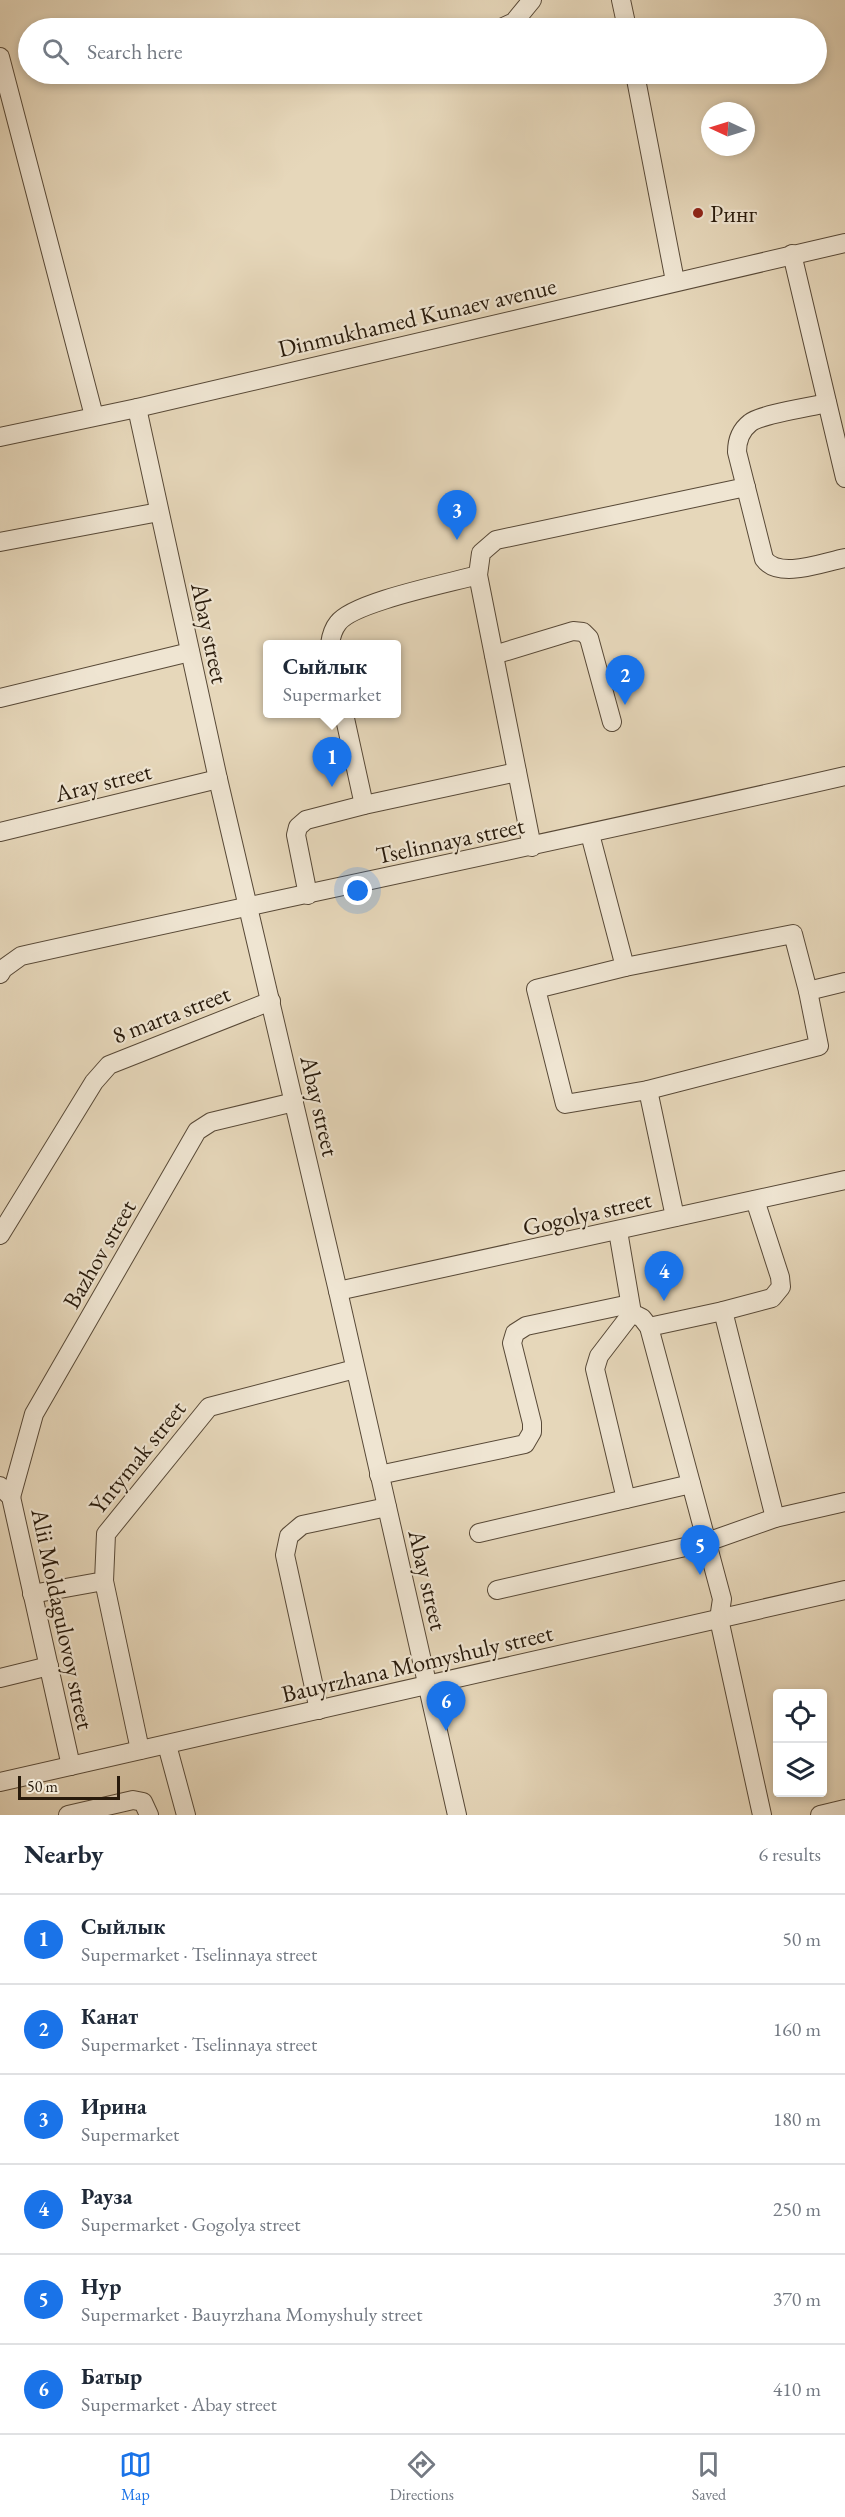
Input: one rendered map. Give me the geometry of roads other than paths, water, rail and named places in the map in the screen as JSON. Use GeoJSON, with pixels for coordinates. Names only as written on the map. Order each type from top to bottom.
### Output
{"type":"FeatureCollection","features":[{"type":"Feature","properties":{"kind":"street"},"geometry":{"type":"LineString","coordinates":[[517,18],[532,0]]}},
{"type":"Feature","properties":{"kind":"street"},"geometry":{"type":"LineString","coordinates":[[621,0],[625,18]]}},
{"type":"Feature","properties":{"kind":"street"},"geometry":{"type":"LineString","coordinates":[[0,57],[94,416]]}},
{"type":"Feature","properties":{"kind":"street"},"geometry":{"type":"LineString","coordinates":[[637,84],[675,281]]}},
{"type":"Feature","properties":{"kind":"street","name":"Dinmukhamed Kunaev avenue"},"geometry":{"type":"LineString","coordinates":[[0,437],[137,408],[845,243]]}},
{"type":"Feature","properties":{"kind":"street"},"geometry":{"type":"LineString","coordinates":[[792,254],[845,478]]}},
{"type":"Feature","properties":{"kind":"street"},"geometry":{"type":"LineString","coordinates":[[827,403],[755,420],[749,424],[737,445],[764,559],[768,564],[784,571],[845,558]]}},
{"type":"Feature","properties":{"kind":"street","name":"Abay street"},"geometry":{"type":"LineString","coordinates":[[137,408],[218,779],[457,1815]]}},
{"type":"Feature","properties":{"kind":"street"},"geometry":{"type":"LineString","coordinates":[[532,847],[478,575],[481,553],[496,540],[746,487]]}},
{"type":"Feature","properties":{"kind":"street"},"geometry":{"type":"LineString","coordinates":[[0,542],[159,512]]}},
{"type":"Feature","properties":{"kind":"street"},"geometry":{"type":"LineString","coordinates":[[331,640],[338,622],[357,610],[478,575]]}},
{"type":"Feature","properties":{"kind":"street"},"geometry":{"type":"LineString","coordinates":[[494,655],[573,631],[583,632],[589,638],[612,722]]}},
{"type":"Feature","properties":{"kind":"street"},"geometry":{"type":"LineString","coordinates":[[0,698],[190,652]]}},
{"type":"Feature","properties":{"kind":"street"},"geometry":{"type":"LineString","coordinates":[[345,718],[364,804]]}},
{"type":"Feature","properties":{"kind":"street"},"geometry":{"type":"LineString","coordinates":[[308,895],[296,835],[298,827],[306,820],[364,804],[517,772]]}},
{"type":"Feature","properties":{"kind":"street","name":"Tselinnaya street"},"geometry":{"type":"LineString","coordinates":[[0,974],[3,969],[21,956],[532,847],[845,776]]}},
{"type":"Feature","properties":{"kind":"street","name":"Aray street"},"geometry":{"type":"LineString","coordinates":[[0,832],[218,779]]}},
{"type":"Feature","properties":{"kind":"street"},"geometry":{"type":"LineString","coordinates":[[590,834],[625,967]]}},
{"type":"Feature","properties":{"kind":"street"},"geometry":{"type":"LineString","coordinates":[[793,934],[808,990],[819,1046],[648,1090],[565,1104],[536,989],[625,967],[793,934]]}},
{"type":"Feature","properties":{"kind":"street"},"geometry":{"type":"LineString","coordinates":[[808,990],[845,981]]}},
{"type":"Feature","properties":{"kind":"street","name":"8 marta street"},"geometry":{"type":"LineString","coordinates":[[0,1235],[93,1082],[109,1065],[271,1001]]}},
{"type":"Feature","properties":{"kind":"street"},"geometry":{"type":"LineString","coordinates":[[648,1090],[675,1218]]}},
{"type":"Feature","properties":{"kind":"street","name":"Bazhov street"},"geometry":{"type":"LineString","coordinates":[[6,1503],[34,1414],[197,1131],[211,1122],[294,1102]]}},
{"type":"Feature","properties":{"kind":"street","name":"Gogolya street"},"geometry":{"type":"LineString","coordinates":[[338,1292],[618,1232],[845,1180]]}},
{"type":"Feature","properties":{"kind":"street"},"geometry":{"type":"LineString","coordinates":[[649,1327],[772,1298],[781,1287],[780,1277],[755,1200]]}},
{"type":"Feature","properties":{"kind":"street"},"geometry":{"type":"LineString","coordinates":[[618,1232],[631,1309],[649,1327],[722,1599],[719,1619],[762,1815]]}},
{"type":"Feature","properties":{"kind":"street"},"geometry":{"type":"LineString","coordinates":[[379,1475],[525,1444],[532,1432],[532,1423],[512,1343],[515,1333],[526,1326],[631,1309]]}},
{"type":"Feature","properties":{"kind":"street"},"geometry":{"type":"LineString","coordinates":[[626,1498],[595,1369],[599,1356],[631,1309]]}},
{"type":"Feature","properties":{"kind":"street"},"geometry":{"type":"LineString","coordinates":[[723,1311],[775,1518]]}},
{"type":"Feature","properties":{"kind":"street","name":"Yntymak street"},"geometry":{"type":"LineString","coordinates":[[140,1750],[104,1581],[106,1534],[209,1407],[355,1369]]}},
{"type":"Feature","properties":{"kind":"street"},"geometry":{"type":"LineString","coordinates":[[479,1533],[691,1484]]}},
{"type":"Feature","properties":{"kind":"street"},"geometry":{"type":"LineString","coordinates":[[497,1590],[707,1542],[775,1518],[845,1502]]}},
{"type":"Feature","properties":{"kind":"street","name":"Alii Moldagulovoy street"},"geometry":{"type":"LineString","coordinates":[[6,1503],[32,1594],[70,1766]]}},
{"type":"Feature","properties":{"kind":"street"},"geometry":{"type":"LineString","coordinates":[[319,1710],[285,1556],[289,1536],[302,1525],[387,1507]]}},
{"type":"Feature","properties":{"kind":"street"},"geometry":{"type":"LineString","coordinates":[[32,1594],[104,1581]]}},
{"type":"Feature","properties":{"kind":"street","name":"Bauyrzhana Momyshuly street"},"geometry":{"type":"LineString","coordinates":[[0,1782],[845,1590]]}},
{"type":"Feature","properties":{"kind":"street"},"geometry":{"type":"LineString","coordinates":[[0,1678],[49,1666]]}},
{"type":"Feature","properties":{"kind":"street"},"geometry":{"type":"LineString","coordinates":[[166,1744],[186,1815]]}},
{"type":"Feature","properties":{"kind":"street"},"geometry":{"type":"LineString","coordinates":[[68,1815],[134,1800],[143,1802],[149,1815]]}},
{"type":"Feature","properties":{"kind":"street"},"geometry":{"type":"LineString","coordinates":[[820,1815],[845,1809]]}},
{"type":"Feature","properties":{"kind":"place","name":"Ринг"},"geometry":{"type":"Point","coordinates":[698,213]}},
{"type":"Feature","properties":{"kind":"place","name":"Ирина"},"geometry":{"type":"Point","coordinates":[457,540]}},
{"type":"Feature","properties":{"kind":"place","name":"Канат"},"geometry":{"type":"Point","coordinates":[625,705]}},
{"type":"Feature","properties":{"kind":"place","name":"Сыйлык"},"geometry":{"type":"Point","coordinates":[332,787]}},
{"type":"Feature","properties":{"kind":"place","name":"Рауза"},"geometry":{"type":"Point","coordinates":[664,1301]}},
{"type":"Feature","properties":{"kind":"place","name":"Нур"},"geometry":{"type":"Point","coordinates":[700,1575]}},
{"type":"Feature","properties":{"kind":"place","name":"Батыр"},"geometry":{"type":"Point","coordinates":[446,1731]}}]}
